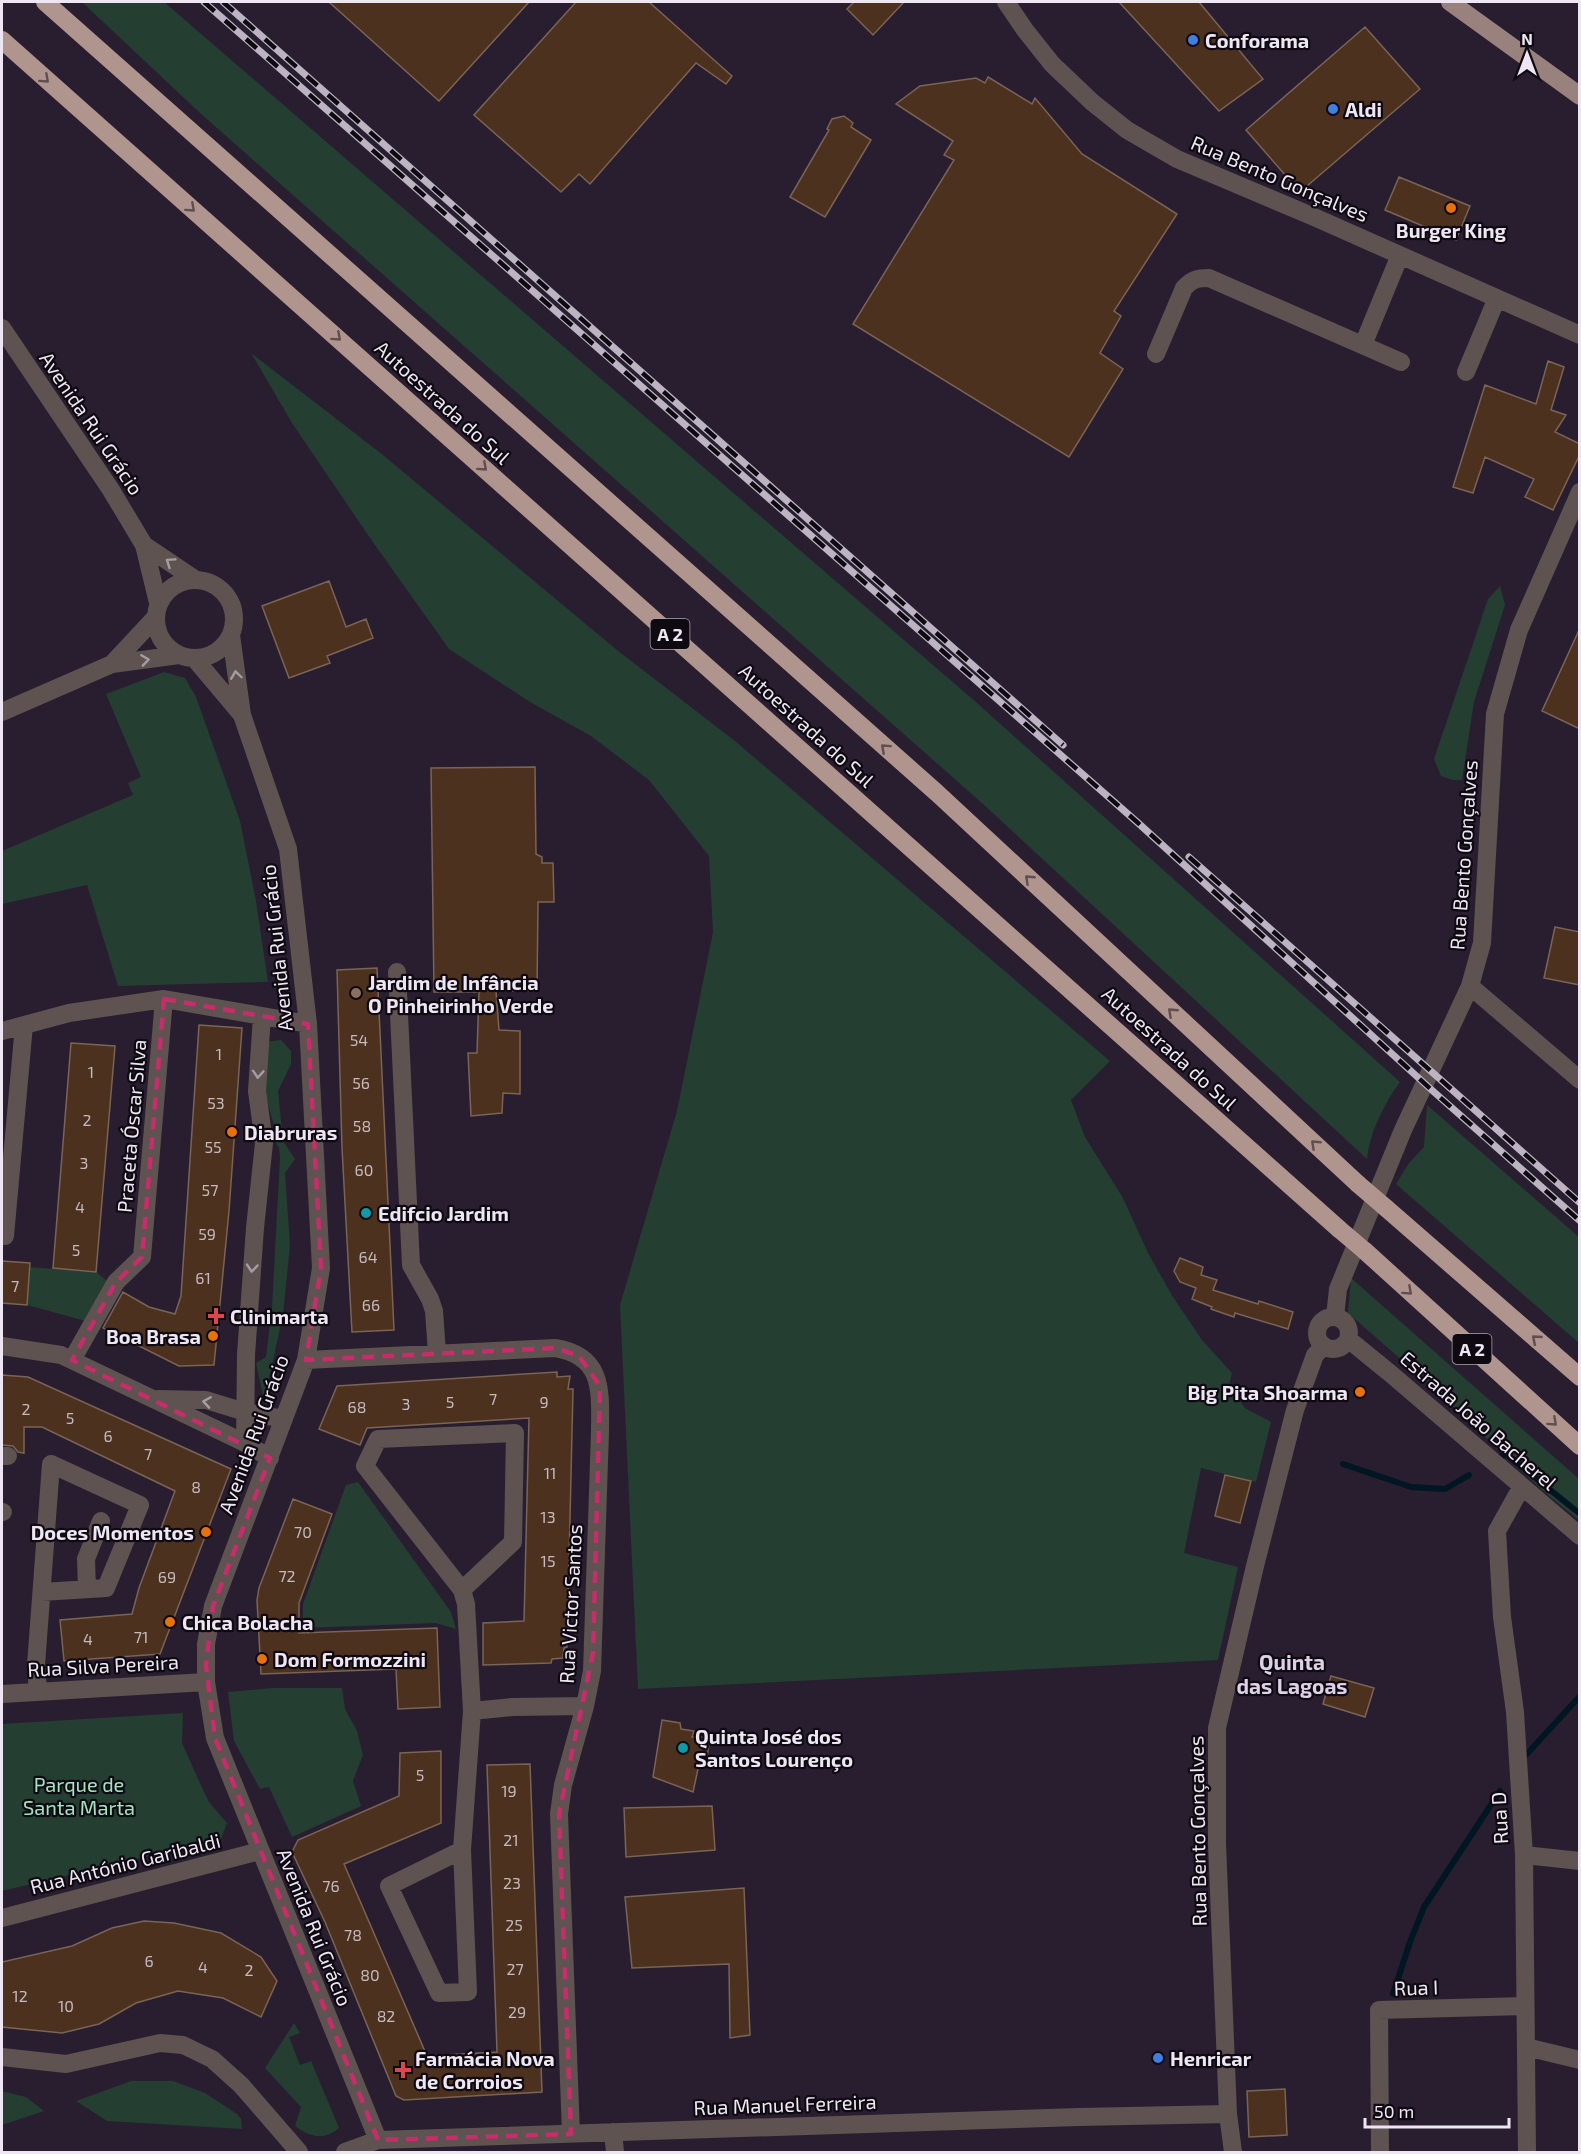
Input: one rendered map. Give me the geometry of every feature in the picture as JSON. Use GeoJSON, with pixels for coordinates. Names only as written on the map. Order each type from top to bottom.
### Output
{"type":"FeatureCollection","features":[{"type":"Feature","properties":{"kind":"highway","name":"Autoestrada do Sul"},"geometry":{"type":"LineString","coordinates":[[45,2],[937,793],[1358,1184],[1580,1377]]}},
{"type":"Feature","properties":{"kind":"highway","name":"Autoestrada do Sul"},"geometry":{"type":"LineString","coordinates":[[2,40],[1365,1251],[1580,1446]]}},
{"type":"Feature","properties":{"kind":"main road"},"geometry":{"type":"LineString","coordinates":[[1450,2],[1580,96]]}},
{"type":"Feature","properties":{"kind":"street","name":"Rua Bento Gonçalves"},"geometry":{"type":"LineString","coordinates":[[1006,2],[1052,64],[1092,102],[1127,130],[1177,159],[1580,335]]}},
{"type":"Feature","properties":{"kind":"street"},"geometry":{"type":"LineString","coordinates":[[1363,345],[1400,255]]}},
{"type":"Feature","properties":{"kind":"street"},"geometry":{"type":"LineString","coordinates":[[1156,354],[1184,288],[1197,278],[1209,278],[1401,362]]}},
{"type":"Feature","properties":{"kind":"street"},"geometry":{"type":"LineString","coordinates":[[1466,372],[1497,298]]}},
{"type":"Feature","properties":{"kind":"street","name":"Avenida Rui Grácio"},"geometry":{"type":"LineString","coordinates":[[2,328],[111,490],[144,545],[157,610]]}},
{"type":"Feature","properties":{"kind":"street","name":"Rua Bento Gonçalves"},"geometry":{"type":"LineString","coordinates":[[1335,1317],[1338,1289],[1398,1140],[1470,986],[1482,943],[1495,714],[1519,630],[1580,492]]}},
{"type":"Feature","properties":{"kind":"street","name":"Avenida Rui Grácio"},"geometry":{"type":"LineString","coordinates":[[144,545],[196,580]]}},
{"type":"Feature","properties":{"kind":"street"},"geometry":{"type":"LineString","coordinates":[[2,712],[112,664],[209,656],[222,648],[231,635],[234,620],[232,605],[224,592],[211,583],[196,580],[180,582],[167,590],[157,610],[112,664]]}},
{"type":"Feature","properties":{"kind":"street"},"geometry":{"type":"LineString","coordinates":[[157,610],[158,633],[166,646],[186,657]]}},
{"type":"Feature","properties":{"kind":"street","name":"Avenida Rui Grácio"},"geometry":{"type":"LineString","coordinates":[[231,635],[242,715],[288,849],[308,1024],[321,1268],[306,1359],[213,1606],[206,1644],[206,1682],[215,1738],[378,2140]]}},
{"type":"Feature","properties":{"kind":"street","name":"Avenida Rui Grácio"},"geometry":{"type":"LineString","coordinates":[[186,657],[242,715]]}},
{"type":"Feature","properties":{"kind":"street"},"geometry":{"type":"LineString","coordinates":[[397,972],[411,1265],[434,1311],[436,1353]]}},
{"type":"Feature","properties":{"kind":"street"},"geometry":{"type":"LineString","coordinates":[[1470,986],[1580,1080]]}},
{"type":"Feature","properties":{"kind":"street"},"geometry":{"type":"LineString","coordinates":[[2,1031],[69,1013],[164,999],[308,1024]]}},
{"type":"Feature","properties":{"kind":"street","name":"Praceta Óscar Silva"},"geometry":{"type":"LineString","coordinates":[[72,1360],[116,1282],[142,1257],[164,999]]}},
{"type":"Feature","properties":{"kind":"street","name":"Avenida Rui Grácio"},"geometry":{"type":"LineString","coordinates":[[245,1443],[245,1392],[251,1278],[264,1143],[257,1091],[262,1016]]}},
{"type":"Feature","properties":{"kind":"street"},"geometry":{"type":"LineString","coordinates":[[5,1236],[24,1025]]}},
{"type":"Feature","properties":{"kind":"street"},"geometry":{"type":"LineString","coordinates":[[1335,1317],[1347,1325],[1348,1339],[1337,1348],[1324,1346],[1318,1338],[1319,1327],[1325,1319],[1335,1317]]}},
{"type":"Feature","properties":{"kind":"street","name":"Estrada João Bacherel"},"geometry":{"type":"LineString","coordinates":[[1348,1339],[1580,1536]]}},
{"type":"Feature","properties":{"kind":"street"},"geometry":{"type":"LineString","coordinates":[[2,1346],[61,1355],[245,1443],[270,1458]]}},
{"type":"Feature","properties":{"kind":"street","name":"Rua Bento Gonçalves"},"geometry":{"type":"LineString","coordinates":[[1233,2152],[1228,2114],[1217,1843],[1217,1728],[1295,1410],[1315,1355],[1324,1346]]}},
{"type":"Feature","properties":{"kind":"street","name":"Rua Victor Santos"},"geometry":{"type":"LineString","coordinates":[[306,1359],[536,1348],[566,1349],[579,1356],[591,1367],[598,1379],[600,1399],[592,1671],[585,1706],[563,1785],[559,1814],[571,2134]]}},
{"type":"Feature","properties":{"kind":"street"},"geometry":{"type":"LineString","coordinates":[[153,1399],[206,1400],[245,1412],[284,1419]]}},
{"type":"Feature","properties":{"kind":"street"},"geometry":{"type":"LineString","coordinates":[[462,1590],[513,1542],[515,1433],[378,1439],[365,1466],[462,1590],[466,1604],[472,1711],[462,1850],[468,1992],[439,1993],[389,1886],[462,1850]]}},
{"type":"Feature","properties":{"kind":"street"},"geometry":{"type":"LineString","coordinates":[[38,1692],[36,1665],[51,1464],[140,1505],[106,1588],[42,1592]]}},
{"type":"Feature","properties":{"kind":"street","name":"Rua D"},"geometry":{"type":"LineString","coordinates":[[1521,1488],[1497,1531],[1502,1617],[1515,1712],[1524,1855],[1527,2152]]}},
{"type":"Feature","properties":{"kind":"street"},"geometry":{"type":"LineString","coordinates":[[87,1589],[86,1559],[101,1521]]}},
{"type":"Feature","properties":{"kind":"street","name":"Rua Silva Pereira"},"geometry":{"type":"LineString","coordinates":[[2,1694],[206,1682]]}},
{"type":"Feature","properties":{"kind":"street"},"geometry":{"type":"LineString","coordinates":[[472,1711],[512,1707],[585,1706]]}},
{"type":"Feature","properties":{"kind":"street","name":"Rua António Garibaldi"},"geometry":{"type":"LineString","coordinates":[[2,1918],[260,1851]]}},
{"type":"Feature","properties":{"kind":"street"},"geometry":{"type":"LineString","coordinates":[[1524,1855],[1580,1861]]}},
{"type":"Feature","properties":{"kind":"street","name":"Rua I"},"geometry":{"type":"LineString","coordinates":[[1380,2152],[1379,2010],[1525,2006]]}},
{"type":"Feature","properties":{"kind":"street"},"geometry":{"type":"LineString","coordinates":[[2,2056],[66,2064],[160,2043],[183,2045],[213,2059],[241,2085],[298,2152]]}},
{"type":"Feature","properties":{"kind":"street"},"geometry":{"type":"LineString","coordinates":[[1526,2047],[1580,2060]]}},
{"type":"Feature","properties":{"kind":"street","name":"Rua Manuel Ferreira"},"geometry":{"type":"LineString","coordinates":[[345,2152],[378,2140],[488,2145],[571,2134],[613,2132],[1228,2114]]}},
{"type":"Feature","properties":{"kind":"street"},"geometry":{"type":"LineString","coordinates":[[613,2132],[615,2152]]}},
{"type":"Feature","properties":{"kind":"highlighted area"},"geometry":{"type":"Polygon","coordinates":[[[164,999],[308,1024],[321,1268],[306,1360],[555,1348],[579,1356],[600,1386],[593,1653],[559,1814],[571,2134],[378,2140],[215,1738],[206,1665],[213,1606],[270,1458],[72,1360],[116,1282],[142,1257],[164,999]]]}},
{"type":"Feature","properties":{"kind":"green space"},"geometry":{"type":"Polygon","coordinates":[[[82,2],[164,2],[977,703],[1400,1082],[1379,1119],[1371,1139],[1367,1159],[983,804],[200,113],[82,2]]]}},
{"type":"Feature","properties":{"kind":"green space"},"geometry":{"type":"Polygon","coordinates":[[[251,353],[383,455],[617,650],[735,741],[1110,1061],[1071,1100],[1085,1137],[1123,1198],[1148,1253],[1173,1297],[1202,1340],[1232,1373],[1229,1386],[1245,1408],[1271,1422],[1256,1482],[1201,1468],[1184,1553],[1238,1567],[1218,1660],[638,1689],[620,1305],[677,1111],[713,932],[709,856],[649,780],[591,736],[530,702],[449,649],[292,423],[251,353]]]}},
{"type":"Feature","properties":{"kind":"green space"},"geometry":{"type":"Polygon","coordinates":[[[1500,586],[1505,605],[1474,702],[1462,780],[1453,780],[1441,776],[1434,759],[1488,599],[1500,586]]]}},
{"type":"Feature","properties":{"kind":"green space"},"geometry":{"type":"Polygon","coordinates":[[[164,672],[185,678],[196,697],[240,821],[256,901],[268,982],[118,986],[87,885],[2,904],[2,851],[133,795],[128,783],[141,777],[106,694],[164,672]]]}},
{"type":"Feature","properties":{"kind":"green space"},"geometry":{"type":"Polygon","coordinates":[[[281,1040],[291,1051],[291,1064],[278,1091],[283,1141],[295,1159],[285,1173],[290,1245],[283,1315],[264,1401],[256,1363],[266,1357],[272,1307],[280,1158],[279,1148],[274,1140],[274,1125],[263,1087],[266,1042],[281,1040]]]}},
{"type":"Feature","properties":{"kind":"green space"},"geometry":{"type":"Polygon","coordinates":[[[1427,1105],[1579,1237],[1579,1343],[1396,1184],[1409,1163],[1424,1147],[1427,1105]]]}},
{"type":"Feature","properties":{"kind":"green space"},"geometry":{"type":"Polygon","coordinates":[[[29,1267],[96,1272],[113,1286],[93,1323],[27,1305],[29,1267]]]}},
{"type":"Feature","properties":{"kind":"green space"},"geometry":{"type":"Polygon","coordinates":[[[1351,1278],[1579,1479],[1579,1520],[1543,1491],[1428,1383],[1348,1313],[1351,1278]]]}},
{"type":"Feature","properties":{"kind":"green space"},"geometry":{"type":"Polygon","coordinates":[[[358,1482],[451,1612],[456,1629],[436,1623],[303,1628],[303,1604],[346,1485],[358,1482]]]}},
{"type":"Feature","properties":{"kind":"green space"},"geometry":{"type":"Polygon","coordinates":[[[273,1688],[342,1688],[345,1709],[357,1731],[363,1755],[353,1781],[361,1806],[292,1837],[269,1787],[260,1789],[234,1741],[228,1692],[273,1688]]]}},
{"type":"Feature","properties":{"kind":"green space","name":"Parque de Santa Marta"},"geometry":{"type":"Polygon","coordinates":[[[183,1713],[182,1743],[209,1802],[227,1823],[221,1839],[2,1891],[2,1724],[183,1713]]]}},
{"type":"Feature","properties":{"kind":"green space"},"geometry":{"type":"Polygon","coordinates":[[[294,2023],[300,2033],[289,2037],[300,2065],[311,2061],[339,2128],[328,2135],[312,2135],[295,2126],[301,2107],[265,2068],[294,2023]]]}},
{"type":"Feature","properties":{"kind":"green space"},"geometry":{"type":"Polygon","coordinates":[[[131,2081],[173,2081],[205,2093],[237,2114],[241,2119],[242,2129],[107,2121],[76,2101],[131,2081]]]}},
{"type":"Feature","properties":{"kind":"green space"},"geometry":{"type":"Polygon","coordinates":[[[2,2091],[26,2097],[44,2111],[2,2125],[2,2091]]]}},
{"type":"Feature","properties":{"kind":"building"},"geometry":{"type":"Polygon","coordinates":[[[329,2],[529,2],[439,101],[329,2]]]}},
{"type":"Feature","properties":{"kind":"building"},"geometry":{"type":"Polygon","coordinates":[[[576,2],[649,2],[732,76],[726,84],[696,63],[590,184],[579,174],[561,192],[474,115],[576,2]]]}},
{"type":"Feature","properties":{"kind":"building"},"geometry":{"type":"Polygon","coordinates":[[[854,2],[904,2],[873,35],[847,9],[854,2]]]}},
{"type":"Feature","properties":{"kind":"building","name":"Conforama"},"geometry":{"type":"Polygon","coordinates":[[[1119,2],[1199,2],[1263,79],[1219,111],[1119,2]]]}},
{"type":"Feature","properties":{"kind":"building","name":"Aldi"},"geometry":{"type":"Polygon","coordinates":[[[1365,27],[1420,89],[1300,192],[1246,130],[1365,27]]]}},
{"type":"Feature","properties":{"kind":"building"},"geometry":{"type":"Polygon","coordinates":[[[988,77],[1032,104],[1035,98],[1082,154],[1177,214],[1114,311],[1121,316],[1100,353],[1123,369],[1069,457],[853,324],[954,160],[944,155],[953,141],[896,104],[920,86],[976,78],[985,83],[988,77]]]}},
{"type":"Feature","properties":{"kind":"building"},"geometry":{"type":"Polygon","coordinates":[[[844,116],[853,123],[851,127],[871,140],[825,217],[790,197],[829,130],[827,129],[832,119],[844,116]]]}},
{"type":"Feature","properties":{"kind":"building"},"geometry":{"type":"Polygon","coordinates":[[[1399,177],[1470,206],[1456,240],[1385,210],[1399,177]]]}},
{"type":"Feature","properties":{"kind":"building"},"geometry":{"type":"Polygon","coordinates":[[[1548,361],[1564,367],[1551,410],[1566,415],[1555,432],[1580,444],[1580,454],[1553,510],[1525,497],[1534,479],[1485,457],[1473,493],[1453,487],[1485,385],[1536,404],[1548,361]]]}},
{"type":"Feature","properties":{"kind":"building"},"geometry":{"type":"Polygon","coordinates":[[[329,581],[346,627],[366,619],[373,638],[327,656],[330,663],[289,678],[262,606],[329,581]]]}},
{"type":"Feature","properties":{"kind":"building"},"geometry":{"type":"Polygon","coordinates":[[[1580,628],[1580,729],[1542,711],[1580,628]]]}},
{"type":"Feature","properties":{"kind":"building"},"geometry":{"type":"Polygon","coordinates":[[[535,767],[536,854],[542,857],[542,863],[553,863],[554,902],[538,902],[537,991],[496,991],[499,1030],[520,1031],[520,1094],[503,1093],[502,1113],[471,1116],[468,1053],[477,1053],[479,992],[434,992],[431,768],[535,767]]]}},
{"type":"Feature","properties":{"kind":"building"},"geometry":{"type":"Polygon","coordinates":[[[1555,927],[1580,932],[1580,985],[1544,978],[1555,927]]]}},
{"type":"Feature","properties":{"kind":"building"},"geometry":{"type":"Polygon","coordinates":[[[377,968],[394,1330],[352,1332],[342,1148],[337,970],[377,968]]]}},
{"type":"Feature","properties":{"kind":"building"},"geometry":{"type":"Polygon","coordinates":[[[199,1025],[242,1028],[229,1211],[214,1365],[179,1366],[103,1328],[123,1292],[149,1307],[175,1314],[181,1296],[199,1025]]]}},
{"type":"Feature","properties":{"kind":"building"},"geometry":{"type":"Polygon","coordinates":[[[71,1043],[115,1046],[96,1272],[53,1268],[71,1043]]]}},
{"type":"Feature","properties":{"kind":"building"},"geometry":{"type":"Polygon","coordinates":[[[1180,1258],[1203,1267],[1201,1275],[1217,1280],[1213,1290],[1293,1312],[1288,1329],[1235,1313],[1234,1317],[1192,1299],[1196,1288],[1180,1282],[1174,1271],[1180,1258]]]}},
{"type":"Feature","properties":{"kind":"building"},"geometry":{"type":"Polygon","coordinates":[[[2,1261],[30,1263],[27,1305],[2,1303],[2,1261]]]}},
{"type":"Feature","properties":{"kind":"building"},"geometry":{"type":"Polygon","coordinates":[[[557,1372],[557,1377],[570,1376],[568,1389],[573,1389],[567,1647],[564,1648],[563,1658],[552,1659],[551,1663],[483,1665],[483,1623],[524,1621],[529,1418],[367,1428],[360,1445],[319,1429],[337,1386],[557,1372]]]}},
{"type":"Feature","properties":{"kind":"building"},"geometry":{"type":"Polygon","coordinates":[[[2,1375],[28,1377],[231,1469],[160,1654],[64,1661],[60,1620],[132,1614],[139,1588],[175,1491],[42,1427],[24,1427],[24,1453],[18,1452],[13,1446],[2,1445],[2,1375]]]}},
{"type":"Feature","properties":{"kind":"building"},"geometry":{"type":"Polygon","coordinates":[[[1225,1475],[1251,1481],[1240,1523],[1215,1516],[1225,1475]]]}},
{"type":"Feature","properties":{"kind":"building"},"geometry":{"type":"Polygon","coordinates":[[[293,1499],[332,1514],[299,1603],[299,1633],[437,1628],[440,1707],[398,1709],[396,1669],[261,1674],[257,1600],[259,1588],[293,1499]]]}},
{"type":"Feature","properties":{"kind":"building","name":"Quinta das Lagoas"},"geometry":{"type":"Polygon","coordinates":[[[1331,1676],[1374,1688],[1365,1717],[1323,1704],[1331,1676]]]}},
{"type":"Feature","properties":{"kind":"building","name":"Quinta José dos Santos Lourenço"},"geometry":{"type":"Polygon","coordinates":[[[662,1720],[680,1723],[681,1729],[694,1731],[692,1737],[710,1737],[707,1758],[700,1760],[693,1792],[653,1777],[662,1720]]]}},
{"type":"Feature","properties":{"kind":"building"},"geometry":{"type":"Polygon","coordinates":[[[441,1751],[441,1823],[344,1864],[427,2056],[497,2052],[487,1765],[530,1764],[542,2092],[404,2100],[396,2096],[325,1922],[292,1852],[298,1840],[399,1796],[400,1753],[441,1751]]]}},
{"type":"Feature","properties":{"kind":"building"},"geometry":{"type":"Polygon","coordinates":[[[712,1806],[715,1850],[626,1857],[624,1808],[712,1806]]]}},
{"type":"Feature","properties":{"kind":"building"},"geometry":{"type":"Polygon","coordinates":[[[744,1888],[750,2035],[730,2038],[729,1964],[632,1968],[625,1897],[744,1888]]]}},
{"type":"Feature","properties":{"kind":"building"},"geometry":{"type":"Polygon","coordinates":[[[144,1921],[174,1923],[221,1933],[261,1957],[277,1981],[261,2017],[223,1998],[178,1991],[136,2003],[99,2024],[62,2033],[2,2027],[2,1962],[72,1946],[112,1928],[144,1921]]]}},
{"type":"Feature","properties":{"kind":"building"},"geometry":{"type":"Polygon","coordinates":[[[1285,2089],[1287,2135],[1249,2137],[1247,2091],[1285,2089]]]}},
{"type":"Feature","properties":{"kind":"waterway"},"geometry":{"type":"LineString","coordinates":[[1500,1457],[1506,1454],[1580,1514]]}},
{"type":"Feature","properties":{"kind":"waterway"},"geometry":{"type":"LineString","coordinates":[[1343,1464],[1411,1487],[1445,1489],[1469,1475]]}},
{"type":"Feature","properties":{"kind":"waterway"},"geometry":{"type":"LineString","coordinates":[[1525,1756],[1580,1696]]}},
{"type":"Feature","properties":{"kind":"waterway"},"geometry":{"type":"LineString","coordinates":[[1393,1994],[1424,1907],[1500,1791]]}},
{"type":"Feature","properties":{"kind":"railway"},"geometry":{"type":"LineString","coordinates":[[204,2],[1137,822],[1434,1092],[1580,1221]]}},
{"type":"Feature","properties":{"kind":"railway"},"geometry":{"type":"LineString","coordinates":[[223,2],[1063,745]]}},
{"type":"Feature","properties":{"kind":"railway"},"geometry":{"type":"LineString","coordinates":[[1189,857],[1580,1203]]}},
{"type":"Feature","properties":{"kind":"place","name":"Conforama"},"geometry":{"type":"Point","coordinates":[1193,40]}},
{"type":"Feature","properties":{"kind":"place","name":"Aldi"},"geometry":{"type":"Point","coordinates":[1333,109]}},
{"type":"Feature","properties":{"kind":"place","name":"Burger King"},"geometry":{"type":"Point","coordinates":[1451,208]}},
{"type":"Feature","properties":{"kind":"place","name":"Jardim de Infância O Pinheirinho Verde"},"geometry":{"type":"Point","coordinates":[356,993]}},
{"type":"Feature","properties":{"kind":"place","name":"Diabruras"},"geometry":{"type":"Point","coordinates":[232,1132]}},
{"type":"Feature","properties":{"kind":"place","name":"Edifcio Jardim"},"geometry":{"type":"Point","coordinates":[366,1213]}},
{"type":"Feature","properties":{"kind":"place","name":"Clinimarta"},"geometry":{"type":"Point","coordinates":[216,1316]}},
{"type":"Feature","properties":{"kind":"place","name":"Boa Brasa"},"geometry":{"type":"Point","coordinates":[213,1336]}},
{"type":"Feature","properties":{"kind":"place","name":"Big Pita Shoarma"},"geometry":{"type":"Point","coordinates":[1360,1392]}},
{"type":"Feature","properties":{"kind":"place","name":"Doces Momentos"},"geometry":{"type":"Point","coordinates":[206,1532]}},
{"type":"Feature","properties":{"kind":"place","name":"Chica Bolacha"},"geometry":{"type":"Point","coordinates":[170,1622]}},
{"type":"Feature","properties":{"kind":"place","name":"Dom Formozzini"},"geometry":{"type":"Point","coordinates":[262,1659]}},
{"type":"Feature","properties":{"kind":"place","name":"Quinta José dos Santos Lourenço"},"geometry":{"type":"Point","coordinates":[683,1748]}},
{"type":"Feature","properties":{"kind":"place","name":"Henricar"},"geometry":{"type":"Point","coordinates":[1158,2058]}},
{"type":"Feature","properties":{"kind":"place","name":"Farmácia Nova de Corroios"},"geometry":{"type":"Point","coordinates":[403,2070]}},
{"type":"Feature","properties":{"kind":"district","name":"Quinta das Lagoas"},"geometry":{"type":"Point","coordinates":[1292,1673]}}]}
